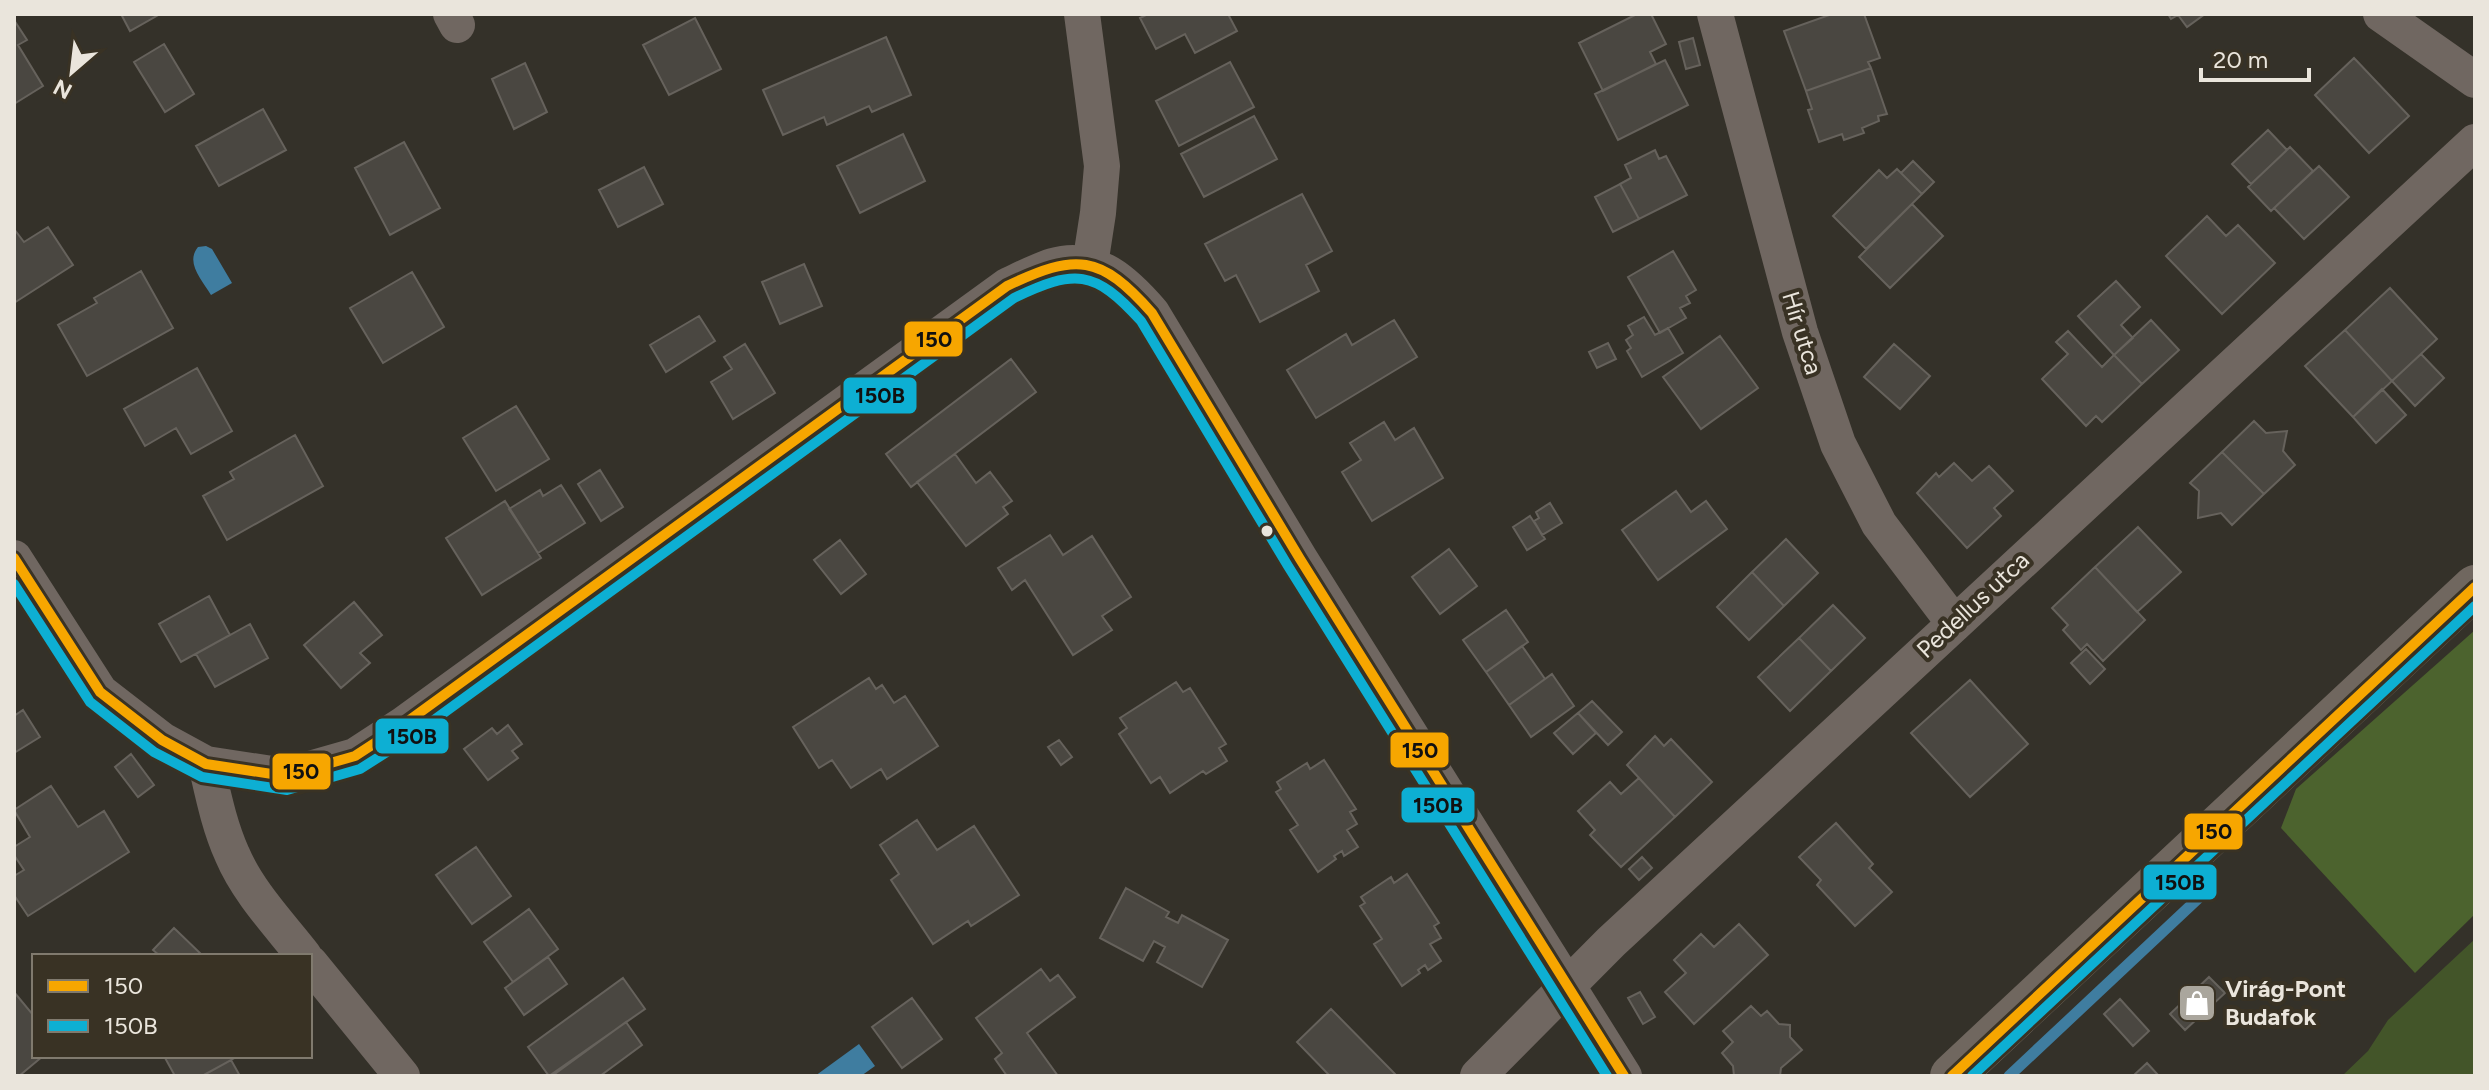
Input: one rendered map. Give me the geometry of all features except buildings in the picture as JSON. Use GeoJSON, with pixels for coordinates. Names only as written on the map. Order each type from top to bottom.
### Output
{"type":"FeatureCollection","features":[{"type":"Feature","properties":{"kind":"main road"},"geometry":{"type":"LineString","coordinates":[[1952,1076],[2475,587]]}},
{"type":"Feature","properties":{"kind":"street"},"geometry":{"type":"LineString","coordinates":[[1082,14],[1102,166],[1090,265]]}},
{"type":"Feature","properties":{"kind":"street","name":"Hír utca"},"geometry":{"type":"LineString","coordinates":[[1715,14],[1800,332],[1838,444],[1879,524],[1954,623]]}},
{"type":"Feature","properties":{"kind":"street"},"geometry":{"type":"LineString","coordinates":[[2381,14],[2475,80]]}},
{"type":"Feature","properties":{"kind":"street","name":"Pedellus utca"},"geometry":{"type":"LineString","coordinates":[[1478,1076],[1611,942],[2475,142]]}},
{"type":"Feature","properties":{"kind":"street"},"geometry":{"type":"LineString","coordinates":[[14,558],[100,692],[162,740],[206,764],[285,776],[355,756],[429,706],[1007,286],[1055,265],[1090,265],[1125,282],[1152,313],[1300,559],[1624,1076]]}},
{"type":"Feature","properties":{"kind":"street"},"geometry":{"type":"LineString","coordinates":[[206,764],[216,811],[233,856],[264,906],[302,954]]}},
{"type":"Feature","properties":{"kind":"street"},"geometry":{"type":"LineString","coordinates":[[312,965],[402,1076]]}},
{"type":"Feature","properties":{"kind":"green space"},"geometry":{"type":"Polygon","coordinates":[[[2475,630],[2475,914],[2415,973],[2281,828],[2296,789],[2475,630]]]}},
{"type":"Feature","properties":{"kind":"green space"},"geometry":{"type":"Polygon","coordinates":[[[2475,939],[2475,1076],[2342,1076],[2368,1051],[2388,1020],[2475,939]]]}},
{"type":"Feature","properties":{"kind":"water"},"geometry":{"type":"Polygon","coordinates":[[[198,247],[212,249],[232,283],[211,295],[196,271],[193,259],[198,247]]]}},
{"type":"Feature","properties":{"kind":"water"},"geometry":{"type":"Polygon","coordinates":[[[859,1044],[875,1066],[861,1076],[815,1076],[859,1044]]]}},
{"type":"Feature","properties":{"kind":"waterway"},"geometry":{"type":"LineString","coordinates":[[2009,1076],[2204,893]]}},
{"type":"Feature","properties":{"kind":"transit line","name":"150"},"geometry":{"type":"LineString","coordinates":[[14,558],[100,692],[162,740],[206,764],[285,776],[355,756],[404,724],[1007,286],[1051,268],[1069,264],[1086,265],[1117,279],[1152,313],[1300,559],[1624,1076]]}},
{"type":"Feature","properties":{"kind":"transit line","name":"150B"},"geometry":{"type":"LineString","coordinates":[[14,584],[90,702],[154,752],[202,777],[287,790],[360,769],[412,736],[1014,298],[1069,279],[1096,283],[1110,291],[1141,321],[1288,566],[1607,1076]]}},
{"type":"Feature","properties":{"kind":"transit line","name":"150"},"geometry":{"type":"LineString","coordinates":[[1952,1076],[2475,587]]}},
{"type":"Feature","properties":{"kind":"transit line","name":"150B"},"geometry":{"type":"LineString","coordinates":[[1972,1076],[2475,606]]}},
{"type":"Feature","properties":{"kind":"place","name":"Virág-Pont Budafok"},"geometry":{"type":"Point","coordinates":[2197,1003]}}]}
